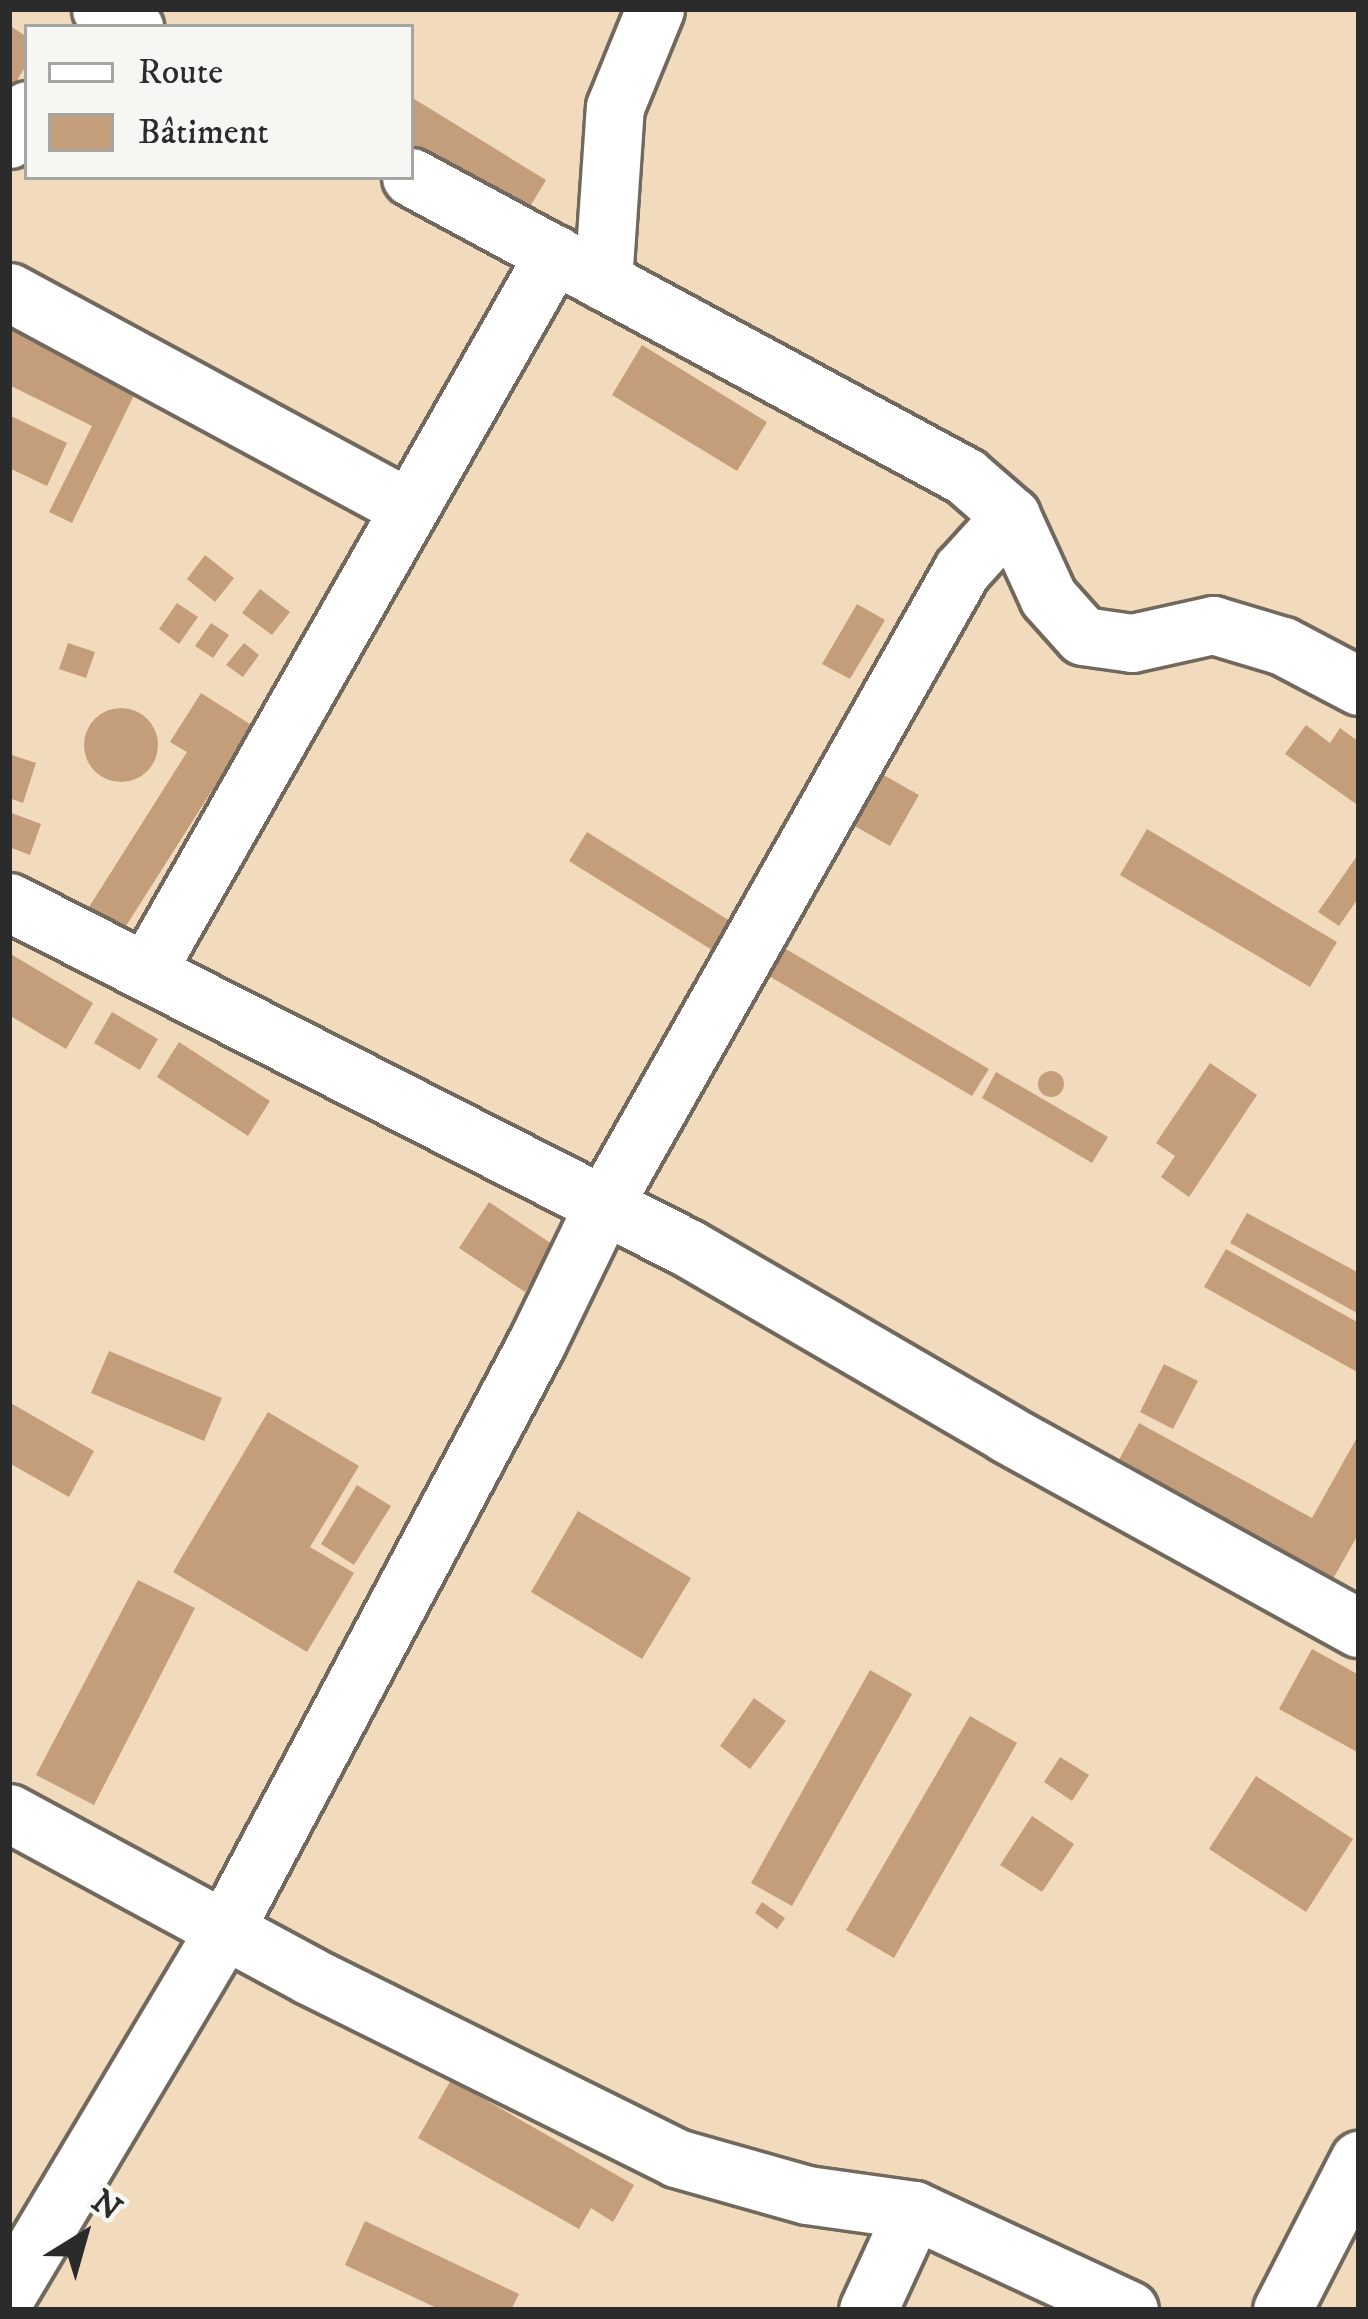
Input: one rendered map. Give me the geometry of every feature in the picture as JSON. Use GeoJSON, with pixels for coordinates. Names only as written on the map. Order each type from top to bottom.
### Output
{"type":"FeatureCollection","features":[{"type":"Feature","properties":{"kind":"street"},"geometry":{"type":"LineString","coordinates":[[100,9],[128,24]]}},
{"type":"Feature","properties":{"kind":"street"},"geometry":{"type":"LineString","coordinates":[[603,281],[615,107],[655,9]]}},
{"type":"Feature","properties":{"kind":"street"},"geometry":{"type":"LineString","coordinates":[[414,179],[965,476],[1011,516],[1048,598],[1083,636],[1132,643],[1213,625],[1283,646],[1359,686]]}},
{"type":"Feature","properties":{"kind":"street"},"geometry":{"type":"LineString","coordinates":[[147,970],[554,254]]}},
{"type":"Feature","properties":{"kind":"street"},"geometry":{"type":"LineString","coordinates":[[9,292],[407,507]]}},
{"type":"Feature","properties":{"kind":"street"},"geometry":{"type":"LineString","coordinates":[[9,2291],[225,1929],[537,1342],[604,1204],[962,571],[1011,516]]}},
{"type":"Feature","properties":{"kind":"street"},"geometry":{"type":"LineString","coordinates":[[9,902],[604,1204],[1359,1628]]}},
{"type":"Feature","properties":{"kind":"street"},"geometry":{"type":"LineString","coordinates":[[9,1813],[225,1929],[676,2158],[807,2195],[914,2210],[1129,2310]]}},
{"type":"Feature","properties":{"kind":"street"},"geometry":{"type":"LineString","coordinates":[[1282,2310],[1359,2160]]}},
{"type":"Feature","properties":{"kind":"street"},"geometry":{"type":"LineString","coordinates":[[868,2310],[914,2210]]}},
{"type":"Feature","properties":{"kind":"building"},"geometry":{"type":"Polygon","coordinates":[[[9,25],[24,35],[24,69],[9,93],[9,25]]]}},
{"type":"Feature","properties":{"kind":"building"},"geometry":{"type":"Polygon","coordinates":[[[414,99],[546,180],[522,220],[414,154],[414,99]]]}},
{"type":"Feature","properties":{"kind":"building"},"geometry":{"type":"Polygon","coordinates":[[[9,326],[137,389],[72,523],[49,512],[92,426],[9,385],[9,326]]]}},
{"type":"Feature","properties":{"kind":"building"},"geometry":{"type":"Polygon","coordinates":[[[642,345],[767,422],[737,471],[612,395],[642,345]]]}},
{"type":"Feature","properties":{"kind":"building"},"geometry":{"type":"Polygon","coordinates":[[[9,415],[67,443],[47,486],[9,468],[9,415]]]}},
{"type":"Feature","properties":{"kind":"building"},"geometry":{"type":"Polygon","coordinates":[[[205,555],[234,578],[215,602],[187,579],[205,555]]]}},
{"type":"Feature","properties":{"kind":"building"},"geometry":{"type":"Polygon","coordinates":[[[260,589],[290,612],[272,635],[242,613],[260,589]]]}},
{"type":"Feature","properties":{"kind":"building"},"geometry":{"type":"Polygon","coordinates":[[[177,603],[198,617],[179,644],[159,629],[177,603]]]}},
{"type":"Feature","properties":{"kind":"building"},"geometry":{"type":"Polygon","coordinates":[[[857,604],[885,620],[850,679],[822,664],[857,604]]]}},
{"type":"Feature","properties":{"kind":"building"},"geometry":{"type":"Polygon","coordinates":[[[211,623],[229,635],[213,658],[195,646],[211,623]]]}},
{"type":"Feature","properties":{"kind":"building"},"geometry":{"type":"Polygon","coordinates":[[[68,643],[95,652],[86,678],[59,669],[68,643]]]}},
{"type":"Feature","properties":{"kind":"building"},"geometry":{"type":"Polygon","coordinates":[[[244,643],[259,655],[243,677],[226,665],[244,643]]]}},
{"type":"Feature","properties":{"kind":"building"},"geometry":{"type":"Polygon","coordinates":[[[201,693],[253,726],[119,937],[84,915],[187,752],[170,742],[201,693]]]}},
{"type":"Feature","properties":{"kind":"building"},"geometry":{"type":"Polygon","coordinates":[[[121,708],[147,719],[158,745],[147,771],[121,782],[95,771],[84,745],[95,719],[121,708]]]}},
{"type":"Feature","properties":{"kind":"building"},"geometry":{"type":"Polygon","coordinates":[[[1306,725],[1330,743],[1340,728],[1359,742],[1359,806],[1285,754],[1306,725]]]}},
{"type":"Feature","properties":{"kind":"building"},"geometry":{"type":"Polygon","coordinates":[[[9,754],[36,763],[23,803],[9,798],[9,754]]]}},
{"type":"Feature","properties":{"kind":"building"},"geometry":{"type":"Polygon","coordinates":[[[880,773],[919,795],[890,846],[851,824],[880,773]]]}},
{"type":"Feature","properties":{"kind":"building"},"geometry":{"type":"Polygon","coordinates":[[[9,812],[41,824],[30,855],[9,847],[9,812]]]}},
{"type":"Feature","properties":{"kind":"building"},"geometry":{"type":"Polygon","coordinates":[[[1147,829],[1337,942],[1310,987],[1120,875],[1147,829]]]}},
{"type":"Feature","properties":{"kind":"building"},"geometry":{"type":"Polygon","coordinates":[[[587,832],[730,921],[712,950],[569,861],[587,832]]]}},
{"type":"Feature","properties":{"kind":"building"},"geometry":{"type":"Polygon","coordinates":[[[1359,853],[1359,897],[1339,926],[1318,912],[1359,853]]]}},
{"type":"Feature","properties":{"kind":"building"},"geometry":{"type":"Polygon","coordinates":[[[786,949],[989,1069],[972,1096],[769,976],[786,949]]]}},
{"type":"Feature","properties":{"kind":"building"},"geometry":{"type":"Polygon","coordinates":[[[9,953],[93,1003],[66,1049],[9,1015],[9,953]]]}},
{"type":"Feature","properties":{"kind":"building"},"geometry":{"type":"Polygon","coordinates":[[[112,1012],[158,1039],[140,1070],[94,1043],[112,1012]]]}},
{"type":"Feature","properties":{"kind":"building"},"geometry":{"type":"Polygon","coordinates":[[[179,1042],[270,1101],[248,1136],[157,1077],[179,1042]]]}},
{"type":"Feature","properties":{"kind":"building"},"geometry":{"type":"Polygon","coordinates":[[[1210,1063],[1257,1095],[1189,1197],[1161,1177],[1175,1156],[1156,1143],[1210,1063]]]}},
{"type":"Feature","properties":{"kind":"building"},"geometry":{"type":"Polygon","coordinates":[[[1051,1071],[1064,1084],[1051,1097],[1038,1084],[1051,1071]]]}},
{"type":"Feature","properties":{"kind":"building"},"geometry":{"type":"Polygon","coordinates":[[[996,1072],[1108,1137],[1092,1163],[982,1098],[996,1072]]]}},
{"type":"Feature","properties":{"kind":"building"},"geometry":{"type":"Polygon","coordinates":[[[489,1202],[555,1246],[525,1292],[459,1248],[489,1202]]]}},
{"type":"Feature","properties":{"kind":"building"},"geometry":{"type":"Polygon","coordinates":[[[1247,1213],[1359,1273],[1359,1314],[1230,1243],[1247,1213]]]}},
{"type":"Feature","properties":{"kind":"building"},"geometry":{"type":"Polygon","coordinates":[[[1226,1249],[1359,1323],[1359,1373],[1204,1287],[1226,1249]]]}},
{"type":"Feature","properties":{"kind":"building"},"geometry":{"type":"Polygon","coordinates":[[[109,1351],[222,1398],[204,1441],[91,1393],[109,1351]]]}},
{"type":"Feature","properties":{"kind":"building"},"geometry":{"type":"Polygon","coordinates":[[[1164,1364],[1198,1381],[1173,1429],[1140,1412],[1164,1364]]]}},
{"type":"Feature","properties":{"kind":"building"},"geometry":{"type":"Polygon","coordinates":[[[9,1402],[94,1451],[69,1497],[9,1463],[9,1402]]]}},
{"type":"Feature","properties":{"kind":"building"},"geometry":{"type":"Polygon","coordinates":[[[268,1412],[359,1466],[310,1547],[354,1573],[307,1652],[173,1572],[268,1412]]]}},
{"type":"Feature","properties":{"kind":"building"},"geometry":{"type":"Polygon","coordinates":[[[1139,1423],[1312,1518],[1359,1434],[1359,1533],[1329,1586],[1115,1467],[1139,1423]]]}},
{"type":"Feature","properties":{"kind":"building"},"geometry":{"type":"Polygon","coordinates":[[[357,1485],[391,1506],[354,1565],[321,1544],[357,1485]]]}},
{"type":"Feature","properties":{"kind":"building"},"geometry":{"type":"Polygon","coordinates":[[[578,1511],[691,1578],[642,1659],[531,1592],[578,1511]]]}},
{"type":"Feature","properties":{"kind":"building"},"geometry":{"type":"Polygon","coordinates":[[[138,1580],[195,1608],[94,1805],[36,1775],[138,1580]]]}},
{"type":"Feature","properties":{"kind":"building"},"geometry":{"type":"Polygon","coordinates":[[[1312,1649],[1359,1675],[1359,1753],[1279,1709],[1312,1649]]]}},
{"type":"Feature","properties":{"kind":"building"},"geometry":{"type":"Polygon","coordinates":[[[870,1670],[912,1694],[792,1906],[751,1883],[870,1670]]]}},
{"type":"Feature","properties":{"kind":"building"},"geometry":{"type":"Polygon","coordinates":[[[754,1698],[786,1721],[750,1769],[720,1746],[754,1698]]]}},
{"type":"Feature","properties":{"kind":"building"},"geometry":{"type":"Polygon","coordinates":[[[970,1716],[1017,1743],[894,1958],[846,1930],[970,1716]]]}},
{"type":"Feature","properties":{"kind":"building"},"geometry":{"type":"Polygon","coordinates":[[[1060,1757],[1089,1775],[1072,1801],[1044,1782],[1060,1757]]]}},
{"type":"Feature","properties":{"kind":"building"},"geometry":{"type":"Polygon","coordinates":[[[1256,1776],[1353,1839],[1306,1912],[1209,1849],[1256,1776]]]}},
{"type":"Feature","properties":{"kind":"building"},"geometry":{"type":"Polygon","coordinates":[[[1032,1816],[1074,1844],[1042,1892],[1000,1865],[1032,1816]]]}},
{"type":"Feature","properties":{"kind":"building"},"geometry":{"type":"Polygon","coordinates":[[[762,1902],[785,1918],[777,1929],[755,1913],[762,1902]]]}},
{"type":"Feature","properties":{"kind":"building"},"geometry":{"type":"Polygon","coordinates":[[[451,2080],[634,2185],[613,2222],[591,2208],[579,2229],[418,2138],[451,2080]]]}},
{"type":"Feature","properties":{"kind":"building"},"geometry":{"type":"Polygon","coordinates":[[[365,2221],[519,2294],[511,2310],[441,2310],[345,2265],[365,2221]]]}}]}
